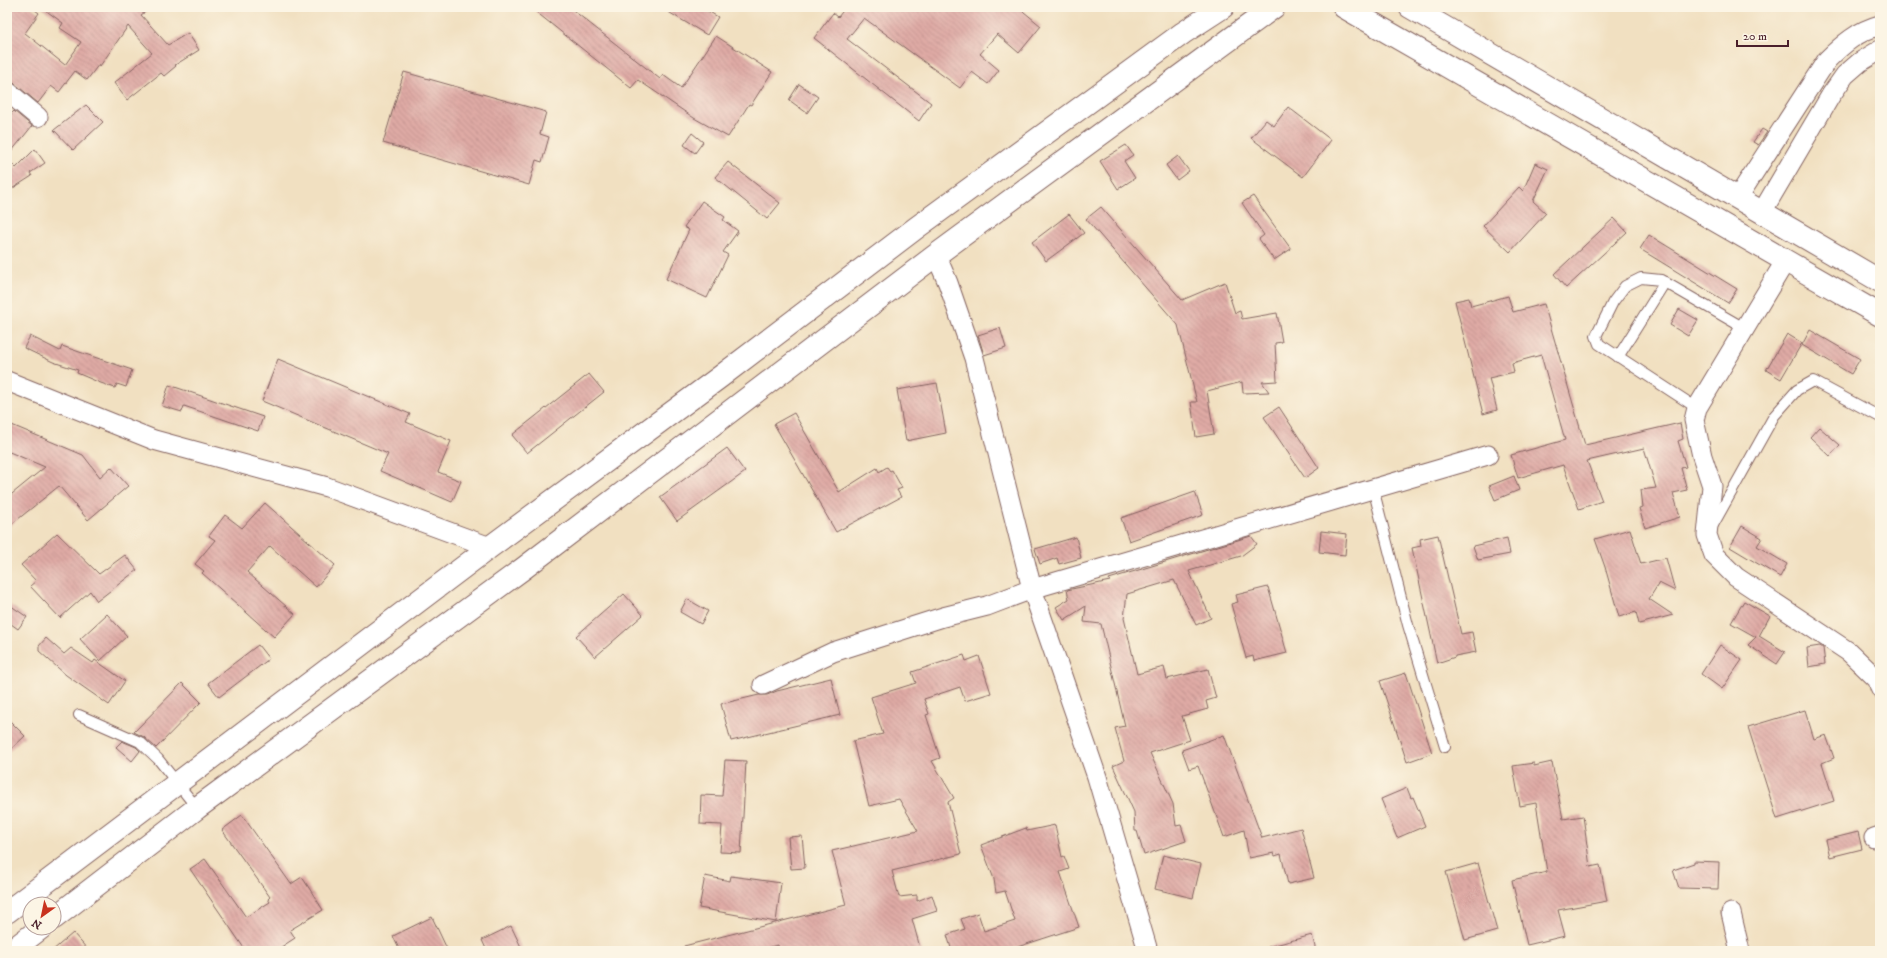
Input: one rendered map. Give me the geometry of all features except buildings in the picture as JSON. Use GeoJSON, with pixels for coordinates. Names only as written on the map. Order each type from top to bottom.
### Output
{"type":"FeatureCollection","features":[{"type":"Feature","properties":{"kind":"street"},"geometry":{"type":"LineString","coordinates":[[1184,33],[1201,7]]}},
{"type":"Feature","properties":{"kind":"street"},"geometry":{"type":"LineString","coordinates":[[7,912],[490,547],[720,377],[916,228],[1184,33],[1223,7]]}},
{"type":"Feature","properties":{"kind":"street"},"geometry":{"type":"LineString","coordinates":[[62,912],[198,808],[524,568],[936,255],[1274,7]]}},
{"type":"Feature","properties":{"kind":"street"},"geometry":{"type":"LineString","coordinates":[[1344,7],[1880,315]]}},
{"type":"Feature","properties":{"kind":"street"},"geometry":{"type":"LineString","coordinates":[[1410,7],[1880,280]]}},
{"type":"Feature","properties":{"kind":"street"},"geometry":{"type":"LineString","coordinates":[[1738,197],[1826,60],[1842,45],[1857,34],[1880,25]]}},
{"type":"Feature","properties":{"kind":"street"},"geometry":{"type":"LineString","coordinates":[[1762,212],[1831,95],[1845,75],[1860,62],[1880,50]]}},
{"type":"Feature","properties":{"kind":"street"},"geometry":{"type":"LineString","coordinates":[[7,91],[38,117]]}},
{"type":"Feature","properties":{"kind":"street"},"geometry":{"type":"LineString","coordinates":[[936,255],[948,283],[974,358],[1032,589],[1097,777],[1148,951]]}},
{"type":"Feature","properties":{"kind":"street"},"geometry":{"type":"LineString","coordinates":[[1786,260],[1696,408],[1694,420],[1702,456],[1712,486],[1707,535],[1714,555],[1736,576],[1849,652],[1878,680],[1880,688]]}},
{"type":"Feature","properties":{"kind":"street"},"geometry":{"type":"LineString","coordinates":[[7,381],[154,440],[327,487],[490,547]]}},
{"type":"Feature","properties":{"kind":"street"},"geometry":{"type":"LineString","coordinates":[[763,685],[833,652],[943,617],[987,606],[1032,589],[1488,454]]}},
{"type":"Feature","properties":{"kind":"street"},"geometry":{"type":"LineString","coordinates":[[1731,913],[1740,951]]}},
{"type":"Feature","properties":{"kind":"street"},"geometry":{"type":"LineString","coordinates":[[11,951],[31,936]]}},
{"type":"Feature","properties":{"kind":"lane"},"geometry":{"type":"LineString","coordinates":[[1696,408],[1599,344],[1596,336],[1613,302],[1625,286],[1641,278],[1661,280],[1744,328]]}},
{"type":"Feature","properties":{"kind":"lane"},"geometry":{"type":"LineString","coordinates":[[1618,357],[1665,282]]}},
{"type":"Feature","properties":{"kind":"lane"},"geometry":{"type":"LineString","coordinates":[[1707,535],[1774,416],[1798,390],[1813,381],[1880,417]]}},
{"type":"Feature","properties":{"kind":"lane"},"geometry":{"type":"LineString","coordinates":[[1372,488],[1408,625],[1445,747]]}},
{"type":"Feature","properties":{"kind":"lane"},"geometry":{"type":"LineString","coordinates":[[79,715],[140,742],[158,759],[177,785],[198,808]]}}]}
